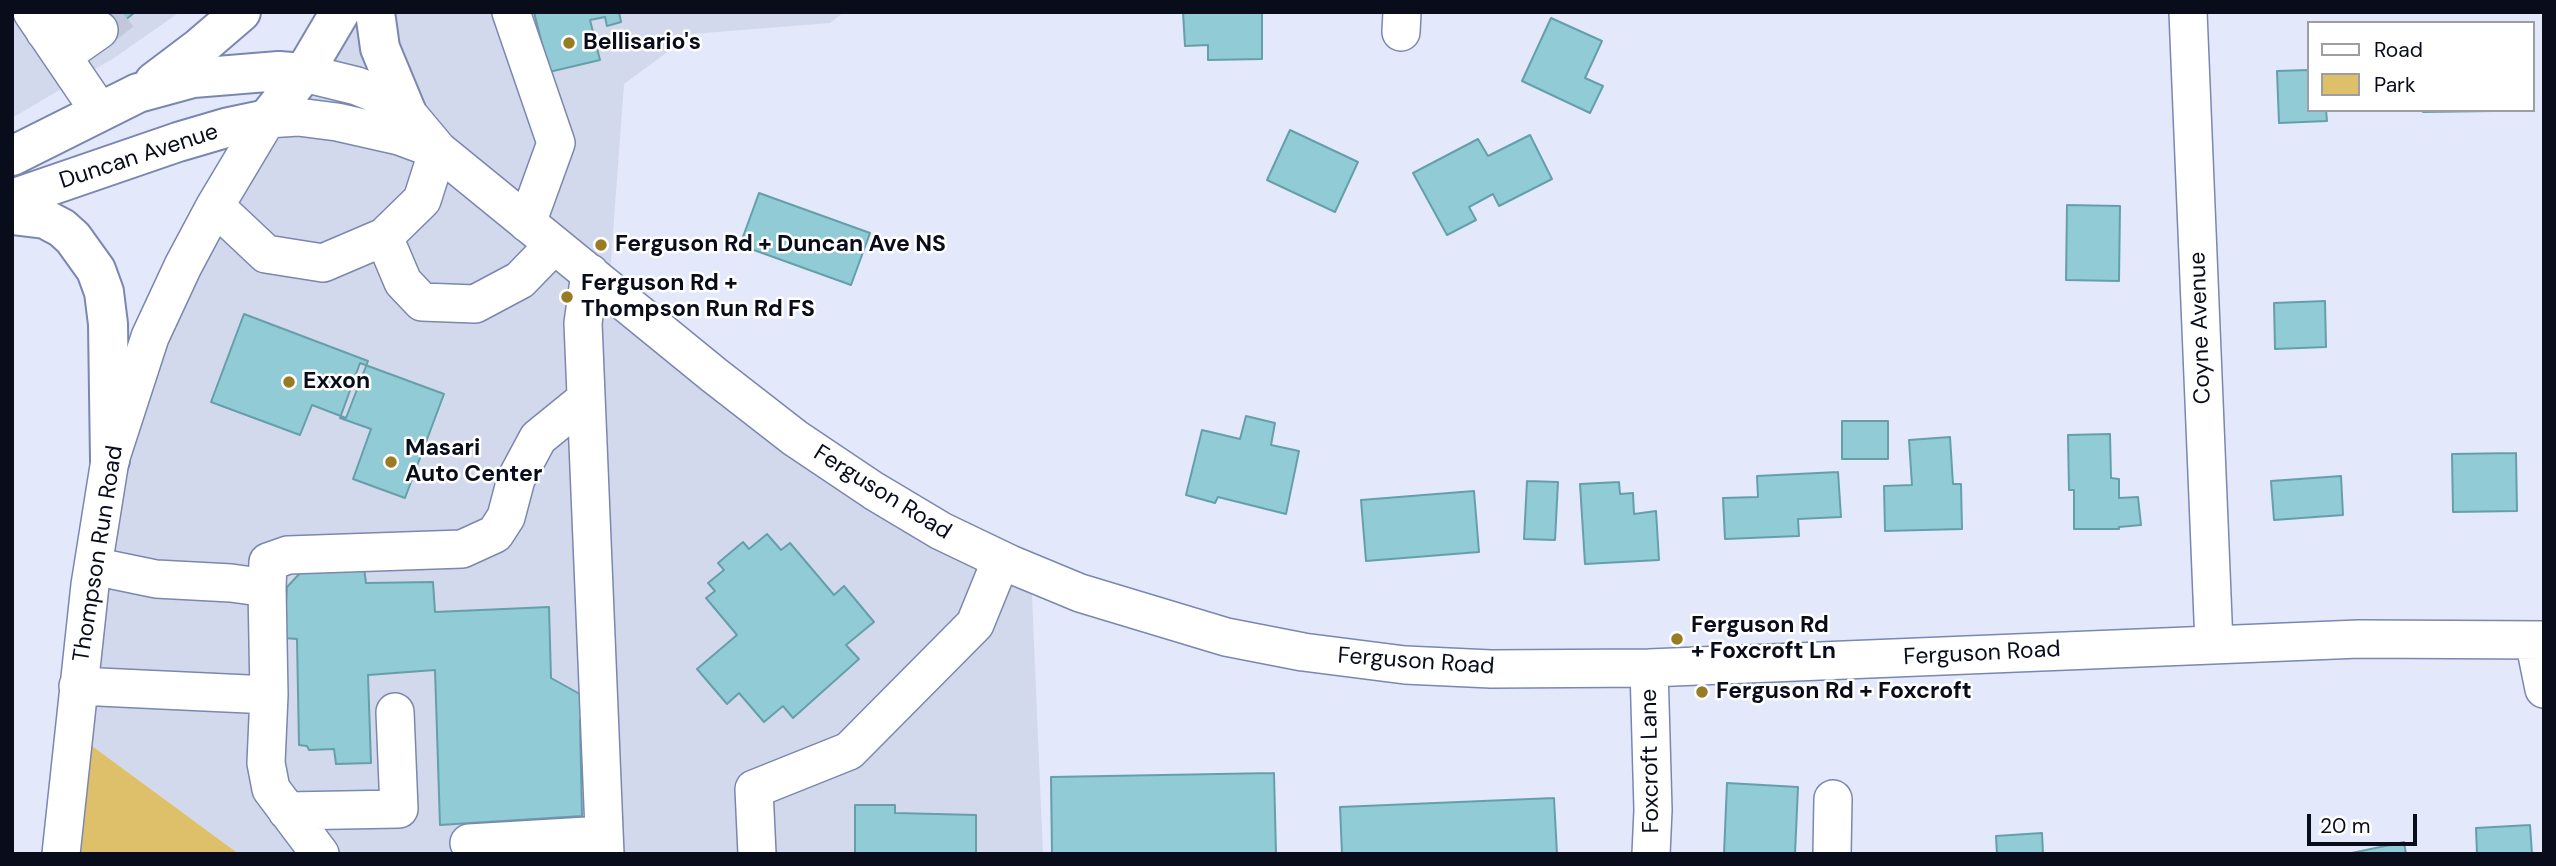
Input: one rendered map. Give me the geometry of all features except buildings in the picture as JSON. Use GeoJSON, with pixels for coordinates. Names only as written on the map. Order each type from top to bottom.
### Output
{"type":"FeatureCollection","features":[{"type":"Feature","properties":{"kind":"main road"},"geometry":{"type":"LineString","coordinates":[[138,93],[199,48],[241,12]]}},
{"type":"Feature","properties":{"kind":"main road"},"geometry":{"type":"LineString","coordinates":[[267,119],[292,72],[311,12]]}},
{"type":"Feature","properties":{"kind":"main road"},"geometry":{"type":"LineString","coordinates":[[292,72],[340,12]]}},
{"type":"Feature","properties":{"kind":"main road"},"geometry":{"type":"LineString","coordinates":[[375,12],[380,48],[407,113]]}},
{"type":"Feature","properties":{"kind":"main road","name":"Duncan Avenue"},"geometry":{"type":"LineString","coordinates":[[12,156],[138,93],[193,78],[292,72]]}},
{"type":"Feature","properties":{"kind":"main road","name":"Duncan Avenue"},"geometry":{"type":"LineString","coordinates":[[12,200],[178,142],[267,119]]}},
{"type":"Feature","properties":{"kind":"main road"},"geometry":{"type":"LineString","coordinates":[[12,215],[46,219],[62,228],[73,238],[96,270],[104,292],[108,324],[110,460]]}},
{"type":"Feature","properties":{"kind":"street"},"geometry":{"type":"LineString","coordinates":[[384,237],[403,282],[422,302],[475,304],[520,280],[541,234],[556,143],[511,12]]}},
{"type":"Feature","properties":{"kind":"street","name":"Coyne Avenue"},"geometry":{"type":"LineString","coordinates":[[2188,12],[2214,644]]}},
{"type":"Feature","properties":{"kind":"street"},"geometry":{"type":"LineString","coordinates":[[62,28],[100,113]]}},
{"type":"Feature","properties":{"kind":"street","name":"Ferguson Road"},"geometry":{"type":"LineString","coordinates":[[292,72],[357,86],[377,94],[407,113],[438,150],[541,234],[795,438],[874,491],[942,531],[1080,593],[1226,637],[1303,653],[1405,665],[1491,669],[1649,668],[2359,639],[2539,640]]}},
{"type":"Feature","properties":{"kind":"street","name":"Ferguson Road"},"geometry":{"type":"LineString","coordinates":[[267,119],[298,117],[337,122],[398,136],[438,150]]}},
{"type":"Feature","properties":{"kind":"street","name":"Thompson Run Road"},"geometry":{"type":"LineString","coordinates":[[61,854],[78,685],[110,460],[150,337],[215,206],[267,119]]}},
{"type":"Feature","properties":{"kind":"street"},"geometry":{"type":"LineString","coordinates":[[215,206],[266,254],[323,263],[384,237],[422,200],[438,150]]}},
{"type":"Feature","properties":{"kind":"street"},"geometry":{"type":"LineString","coordinates":[[468,843],[605,844],[583,323],[590,273]]}},
{"type":"Feature","properties":{"kind":"street"},"geometry":{"type":"LineString","coordinates":[[320,854],[271,789],[266,763],[269,695],[268,562],[288,555],[461,548],[495,534],[506,517],[516,479],[538,438],[586,399]]}},
{"type":"Feature","properties":{"kind":"street"},"geometry":{"type":"LineString","coordinates":[[757,854],[754,789],[849,751],[975,624],[1001,559]]}},
{"type":"Feature","properties":{"kind":"street"},"geometry":{"type":"LineString","coordinates":[[93,566],[156,579],[267,588]]}},
{"type":"Feature","properties":{"kind":"street"},"geometry":{"type":"LineString","coordinates":[[2539,640],[2544,689]]}},
{"type":"Feature","properties":{"kind":"street","name":"Foxcroft Lane"},"geometry":{"type":"LineString","coordinates":[[1649,668],[1653,810],[1651,854]]}},
{"type":"Feature","properties":{"kind":"street"},"geometry":{"type":"LineString","coordinates":[[78,685],[269,695]]}},
{"type":"Feature","properties":{"kind":"street"},"geometry":{"type":"LineString","coordinates":[[287,811],[398,809],[395,712]]}},
{"type":"Feature","properties":{"kind":"street"},"geometry":{"type":"LineString","coordinates":[[1832,854],[1833,799]]}},
{"type":"Feature","properties":{"kind":"shaded area"},"geometry":{"type":"Polygon","coordinates":[[[12,12],[180,12],[114,58],[12,118],[12,12]]]}},
{"type":"Feature","properties":{"kind":"shaded area"},"geometry":{"type":"Polygon","coordinates":[[[340,12],[844,12],[830,23],[692,34],[624,84],[609,288],[714,375],[1031,572],[1043,854],[239,854],[73,732],[129,399],[340,12]]]}},
{"type":"Feature","properties":{"kind":"green space"},"geometry":{"type":"Polygon","coordinates":[[[73,732],[239,854],[61,854],[73,732]]]}},
{"type":"Feature","properties":{"kind":"tunnel"},"geometry":{"type":"LineString","coordinates":[[99,30],[122,12]]}},
{"type":"Feature","properties":{"kind":"place","name":"Bellisario's"},"geometry":{"type":"Point","coordinates":[569,43]}},
{"type":"Feature","properties":{"kind":"place","name":"Ferguson Rd + Duncan Ave NS"},"geometry":{"type":"Point","coordinates":[601,245]}},
{"type":"Feature","properties":{"kind":"place","name":"Ferguson Rd + Thompson Run Rd FS"},"geometry":{"type":"Point","coordinates":[567,297]}},
{"type":"Feature","properties":{"kind":"place","name":"Exxon"},"geometry":{"type":"Point","coordinates":[289,382]}},
{"type":"Feature","properties":{"kind":"place","name":"Masari Auto Center"},"geometry":{"type":"Point","coordinates":[391,462]}},
{"type":"Feature","properties":{"kind":"place","name":"Ferguson Rd + Foxcroft Ln"},"geometry":{"type":"Point","coordinates":[1677,639]}},
{"type":"Feature","properties":{"kind":"place","name":"Ferguson Rd + Foxcroft"},"geometry":{"type":"Point","coordinates":[1702,692]}}]}
